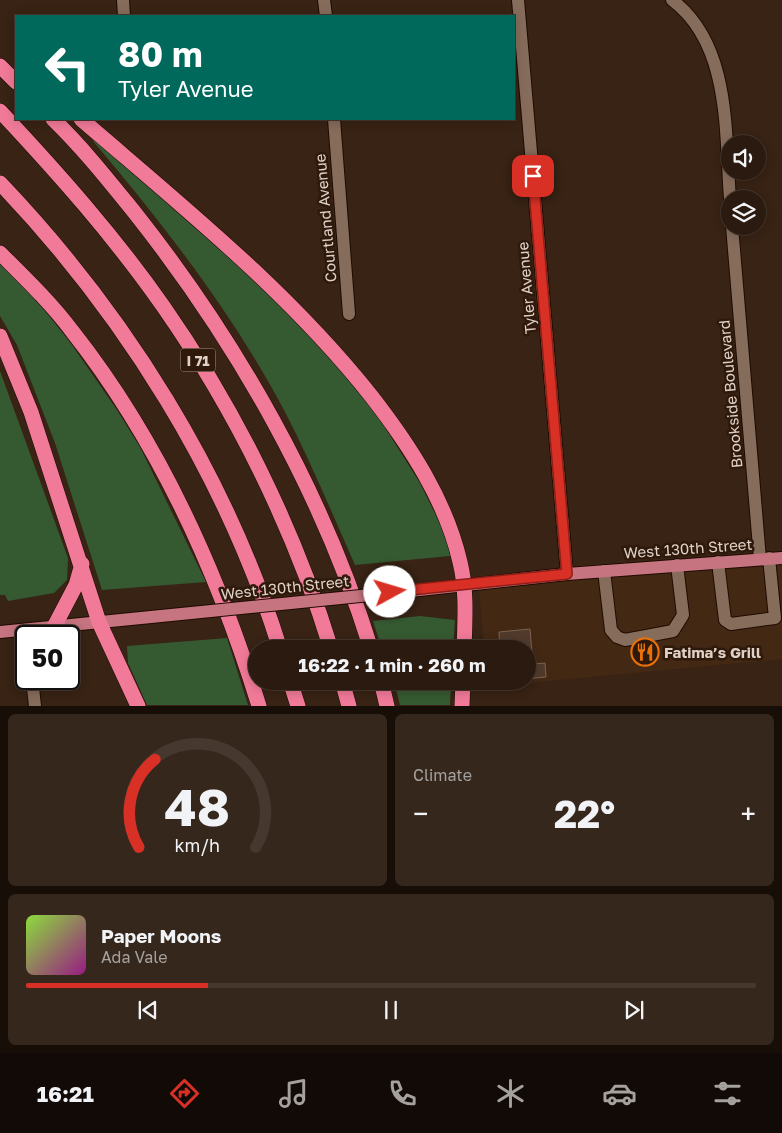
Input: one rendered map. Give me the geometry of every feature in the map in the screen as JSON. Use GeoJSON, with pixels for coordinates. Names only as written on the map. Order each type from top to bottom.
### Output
{"type":"FeatureCollection","features":[{"type":"Feature","properties":{"kind":"highway"},"geometry":{"type":"LineString","coordinates":[[0,56],[15,67]]}},
{"type":"Feature","properties":{"kind":"highway"},"geometry":{"type":"LineString","coordinates":[[0,66],[15,81]]}},
{"type":"Feature","properties":{"kind":"highway","name":"I 71"},"geometry":{"type":"LineString","coordinates":[[0,111],[58,174],[115,242],[163,306],[192,351],[242,438],[278,511],[302,566],[329,640]]}},
{"type":"Feature","properties":{"kind":"highway"},"geometry":{"type":"LineString","coordinates":[[54,120],[114,187],[166,252],[253,385],[324,525],[368,640]]}},
{"type":"Feature","properties":{"kind":"highway"},"geometry":{"type":"LineString","coordinates":[[82,120],[244,259],[331,347],[391,422],[418,464],[444,516],[460,562],[464,585],[464,640]]}},
{"type":"Feature","properties":{"kind":"highway"},"geometry":{"type":"LineString","coordinates":[[0,182],[28,212],[101,303],[166,401],[203,466],[231,523],[276,640]]}},
{"type":"Feature","properties":{"kind":"highway"},"geometry":{"type":"LineString","coordinates":[[0,253],[66,323],[89,353],[159,466],[212,576],[237,640],[259,706]]}},
{"type":"Feature","properties":{"kind":"highway"},"geometry":{"type":"LineString","coordinates":[[0,336],[31,412],[82,564],[99,622],[138,706]]}},
{"type":"Feature","properties":{"kind":"highway"},"geometry":{"type":"LineString","coordinates":[[55,625],[76,585],[82,564]]}},
{"type":"Feature","properties":{"kind":"highway"},"geometry":{"type":"LineString","coordinates":[[293,690],[298,706]]}},
{"type":"Feature","properties":{"kind":"highway"},"geometry":{"type":"LineString","coordinates":[[345,690],[349,706]]}},
{"type":"Feature","properties":{"kind":"highway"},"geometry":{"type":"LineString","coordinates":[[383,690],[387,706]]}},
{"type":"Feature","properties":{"kind":"highway"},"geometry":{"type":"LineString","coordinates":[[462,706],[463,690]]}},
{"type":"Feature","properties":{"kind":"main road","name":"West 130th Street"},"geometry":{"type":"LineString","coordinates":[[72,625],[567,574],[770,558]]}},
{"type":"Feature","properties":{"kind":"main road","name":"West 130th Street"},"geometry":{"type":"LineString","coordinates":[[0,632],[15,633]]}},
{"type":"Feature","properties":{"kind":"street"},"geometry":{"type":"LineString","coordinates":[[122,0],[124,15]]}},
{"type":"Feature","properties":{"kind":"street"},"geometry":{"type":"LineString","coordinates":[[324,0],[326,15]]}},
{"type":"Feature","properties":{"kind":"street","name":"Tyler Avenue"},"geometry":{"type":"LineString","coordinates":[[518,0],[567,574]]}},
{"type":"Feature","properties":{"kind":"street"},"geometry":{"type":"LineString","coordinates":[[672,0],[682,8],[711,49],[721,95],[729,190]]}},
{"type":"Feature","properties":{"kind":"street","name":"Courtland Avenue"},"geometry":{"type":"LineString","coordinates":[[334,120],[349,314]]}},
{"type":"Feature","properties":{"kind":"street","name":"Brookside Boulevard"},"geometry":{"type":"LineString","coordinates":[[733,235],[770,558],[778,600]]}},
{"type":"Feature","properties":{"kind":"street"},"geometry":{"type":"LineString","coordinates":[[718,562],[725,620],[727,623],[772,619],[775,615],[778,600]]}},
{"type":"Feature","properties":{"kind":"street"},"geometry":{"type":"LineString","coordinates":[[604,571],[611,630],[618,637],[625,640],[673,631],[681,622],[683,615],[677,565]]}},
{"type":"Feature","properties":{"kind":"street"},"geometry":{"type":"LineString","coordinates":[[33,690],[35,706]]}},
{"type":"Feature","properties":{"kind":"shaded area"},"geometry":{"type":"Polygon","coordinates":[[[782,552],[782,659],[536,682],[536,640],[483,640],[478,576],[584,565],[782,552]]]}},
{"type":"Feature","properties":{"kind":"green space"},"geometry":{"type":"Polygon","coordinates":[[[94,139],[276,299],[335,361],[377,415],[420,483],[449,542],[450,556],[355,565],[294,429],[242,338],[196,270],[93,141],[94,139]]]}},
{"type":"Feature","properties":{"kind":"green space"},"geometry":{"type":"Polygon","coordinates":[[[0,264],[40,304],[72,345],[117,410],[140,447],[206,582],[102,590],[55,443],[17,345],[0,316],[0,264]]]}},
{"type":"Feature","properties":{"kind":"green space"},"geometry":{"type":"Polygon","coordinates":[[[0,371],[68,558],[67,580],[54,593],[8,601],[5,595],[0,595],[0,371]]]}},
{"type":"Feature","properties":{"kind":"green space"},"geometry":{"type":"Polygon","coordinates":[[[420,616],[455,620],[454,640],[379,640],[373,621],[420,616]]]}},
{"type":"Feature","properties":{"kind":"green space"},"geometry":{"type":"Polygon","coordinates":[[[227,638],[248,705],[147,705],[128,663],[127,646],[227,638]]]}},
{"type":"Feature","properties":{"kind":"green space"},"geometry":{"type":"Polygon","coordinates":[[[396,690],[451,690],[450,705],[400,705],[396,690]]]}},
{"type":"Feature","properties":{"kind":"building"},"geometry":{"type":"Polygon","coordinates":[[[530,629],[531,640],[499,640],[499,632],[530,629]]]}},
{"type":"Feature","properties":{"kind":"building"},"geometry":{"type":"Polygon","coordinates":[[[545,663],[546,677],[536,678],[536,664],[545,663]]]}},
{"type":"Feature","properties":{"kind":"place","name":"Fatima’s Grill"},"geometry":{"type":"Point","coordinates":[645,652]}},
{"type":"Feature","properties":{"kind":"route"},"geometry":{"type":"LineString","coordinates":[[390,592],[567,574],[533,176]]}}]}
